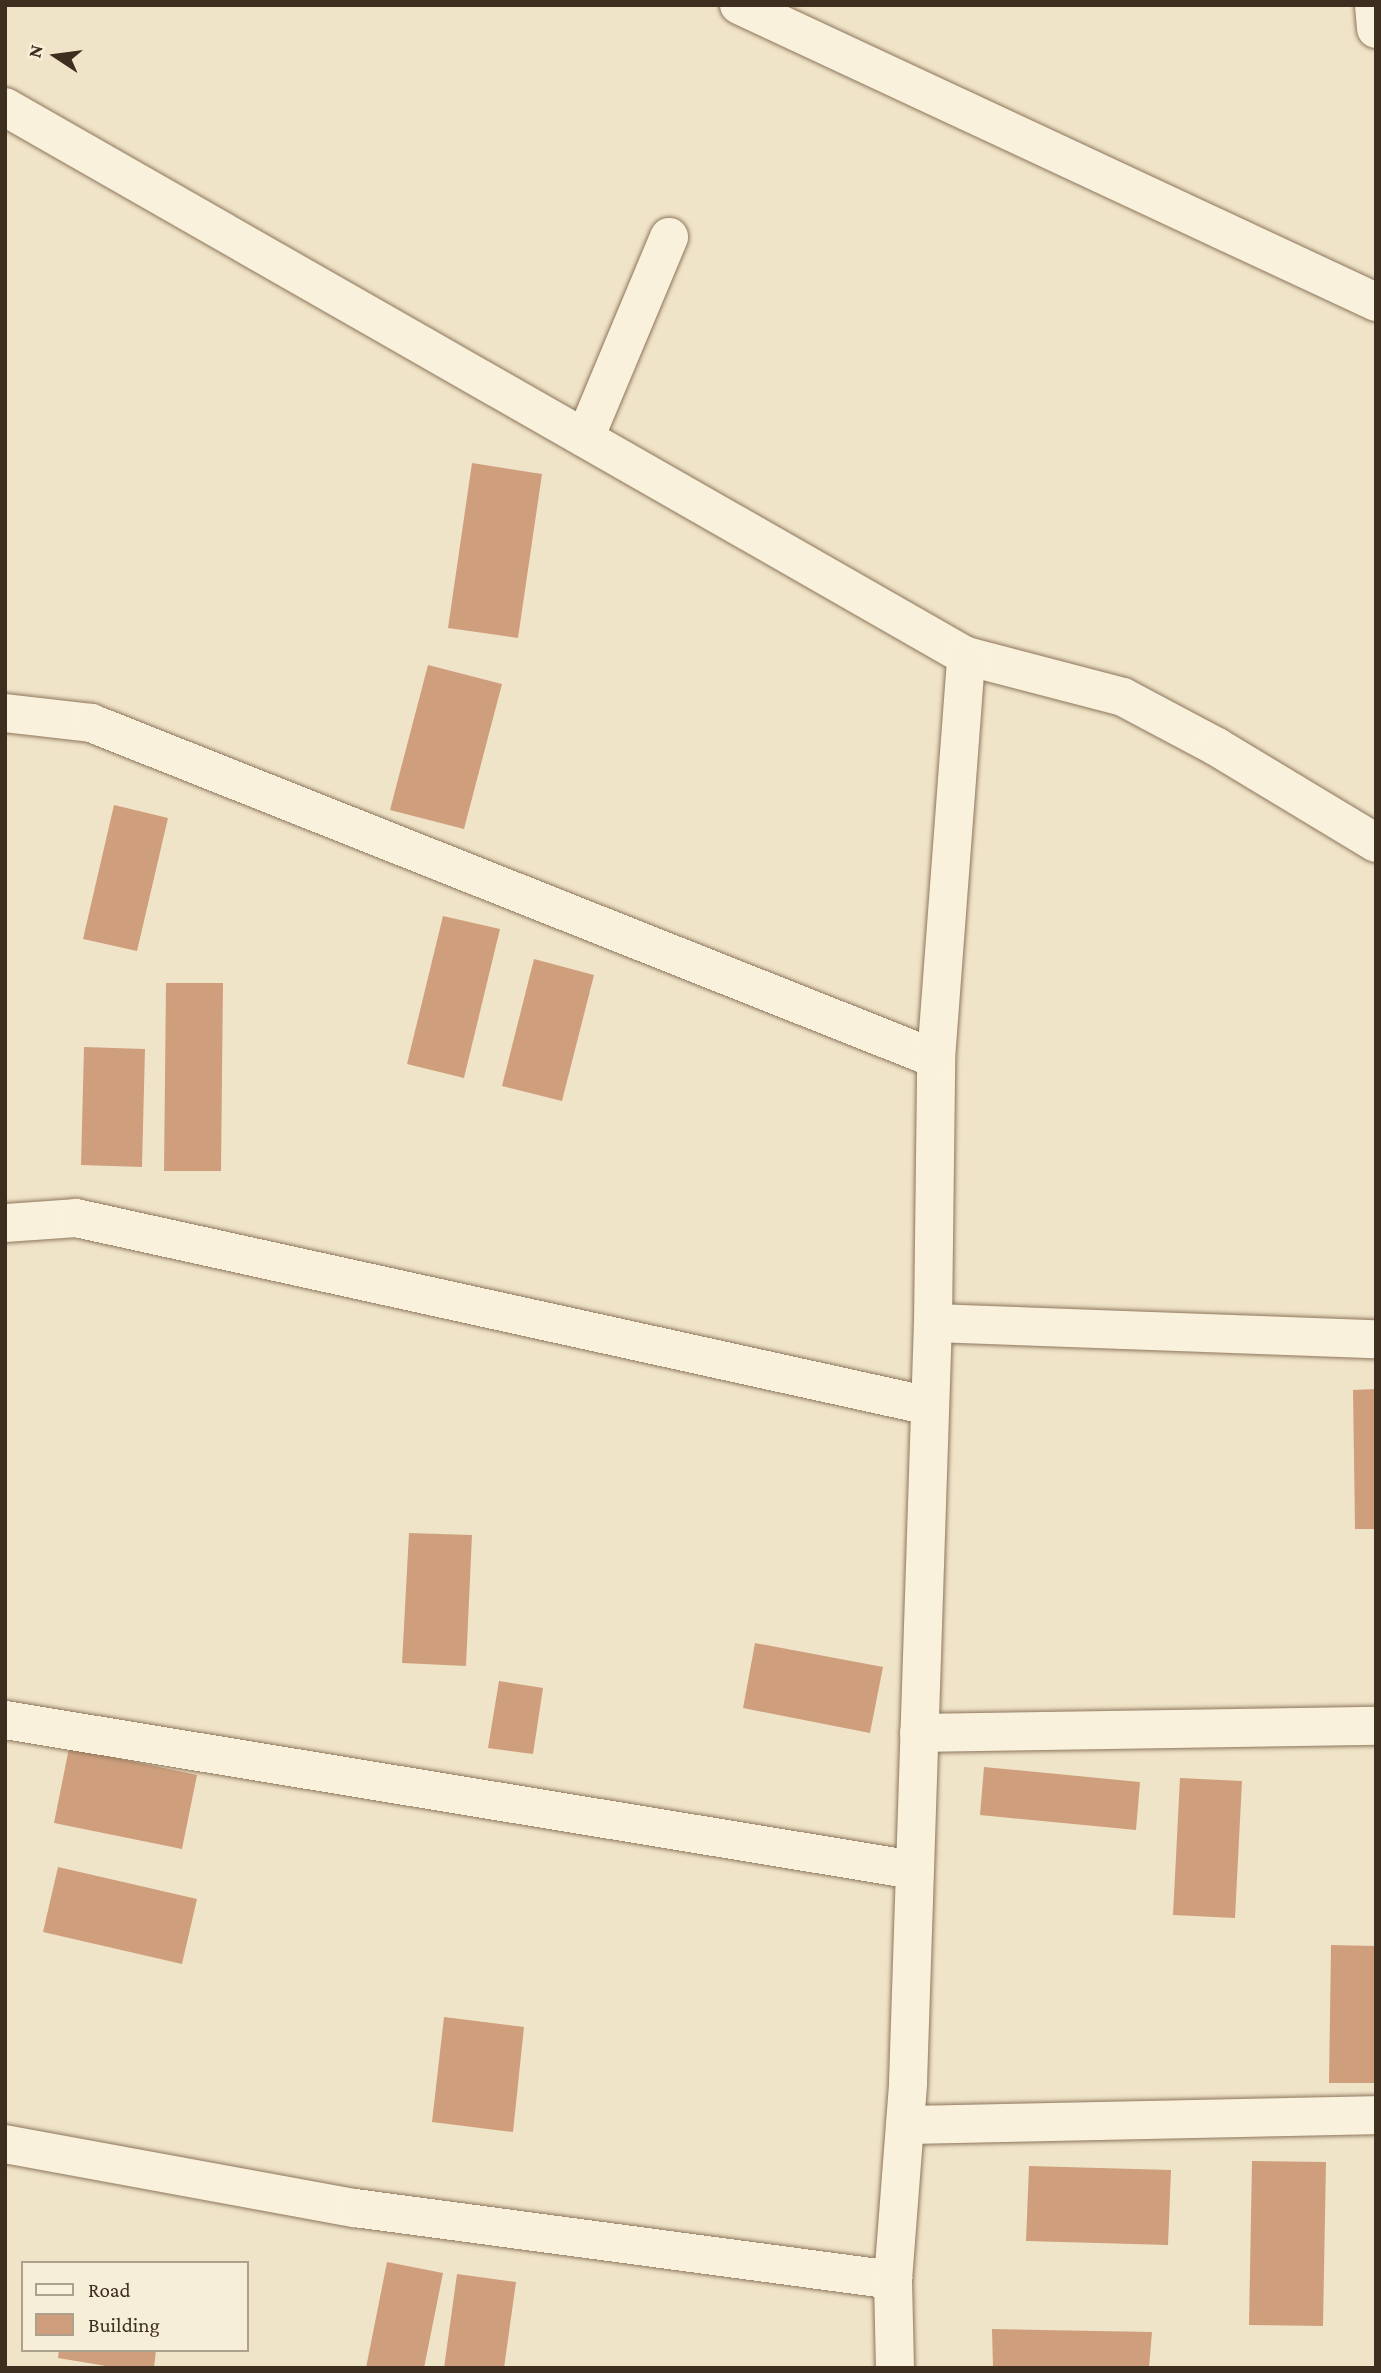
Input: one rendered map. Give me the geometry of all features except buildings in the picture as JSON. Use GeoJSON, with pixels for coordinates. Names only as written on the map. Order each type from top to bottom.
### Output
{"type":"FeatureCollection","features":[{"type":"Feature","properties":{"kind":"street"},"geometry":{"type":"LineString","coordinates":[[738,5],[1376,302]]}},
{"type":"Feature","properties":{"kind":"street"},"geometry":{"type":"LineString","coordinates":[[5,107],[966,656],[1123,697],[1217,747],[1376,843]]}},
{"type":"Feature","properties":{"kind":"street"},"geometry":{"type":"LineString","coordinates":[[585,438],[669,237]]}},
{"type":"Feature","properties":{"kind":"street"},"geometry":{"type":"LineString","coordinates":[[895,2368],[893,2280],[905,2125],[933,1323],[936,1059],[966,656]]}},
{"type":"Feature","properties":{"kind":"street"},"geometry":{"type":"LineString","coordinates":[[5,713],[91,723],[936,1059]]}},
{"type":"Feature","properties":{"kind":"street"},"geometry":{"type":"LineString","coordinates":[[5,1223],[76,1218],[930,1406]]}},
{"type":"Feature","properties":{"kind":"street"},"geometry":{"type":"LineString","coordinates":[[933,1323],[1376,1339]]}},
{"type":"Feature","properties":{"kind":"street"},"geometry":{"type":"LineString","coordinates":[[5,1720],[914,1870]]}},
{"type":"Feature","properties":{"kind":"street"},"geometry":{"type":"LineString","coordinates":[[919,1733],[1376,1726]]}},
{"type":"Feature","properties":{"kind":"street"},"geometry":{"type":"LineString","coordinates":[[905,2125],[1376,2115]]}},
{"type":"Feature","properties":{"kind":"street"},"geometry":{"type":"LineString","coordinates":[[5,2144],[355,2208],[893,2280]]}}]}
